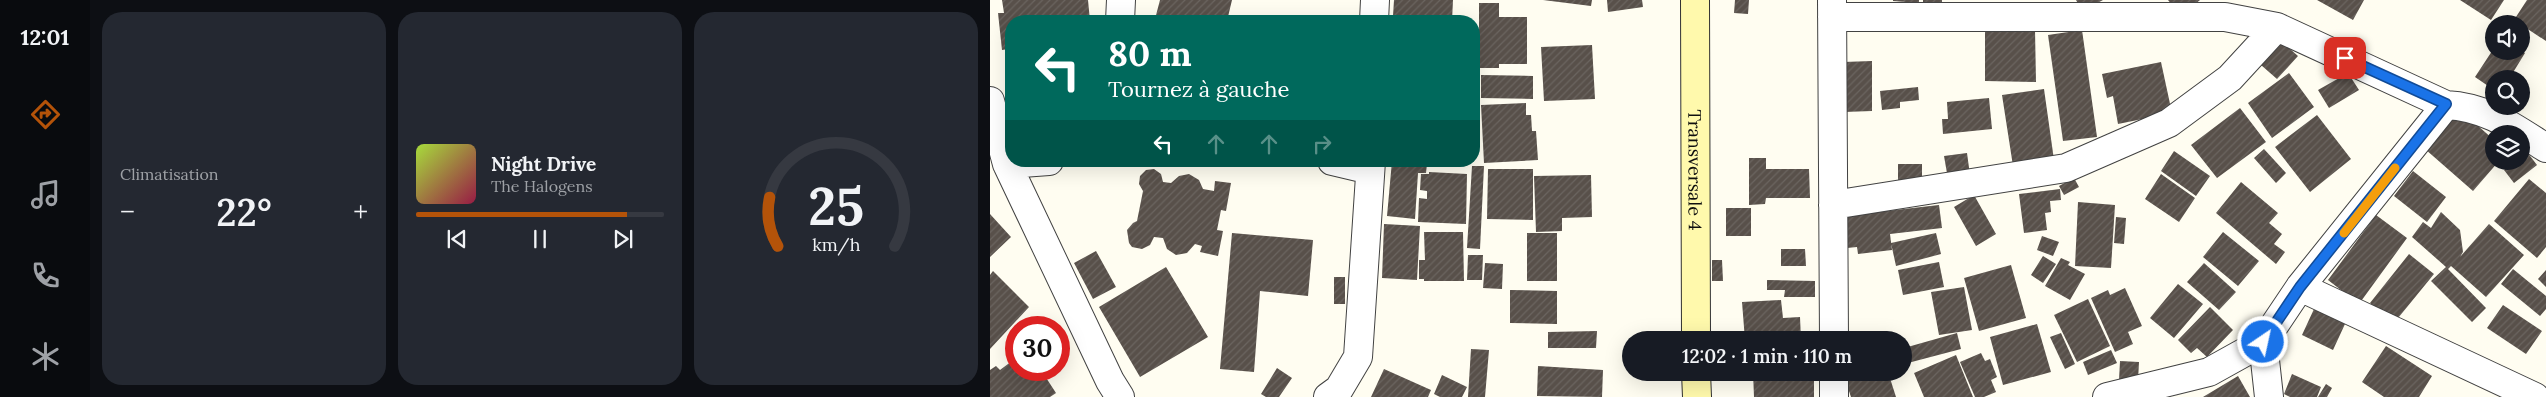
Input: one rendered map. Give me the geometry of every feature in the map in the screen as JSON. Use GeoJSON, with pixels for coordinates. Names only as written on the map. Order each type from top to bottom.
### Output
{"type":"FeatureCollection","features":[{"type":"Feature","properties":{"kind":"main road","name":"Transversale 4"},"geometry":{"type":"LineString","coordinates":[[1695,0],[1696,331]]}},
{"type":"Feature","properties":{"kind":"main road"},"geometry":{"type":"LineString","coordinates":[[1696,381],[1696,397]]}},
{"type":"Feature","properties":{"kind":"street"},"geometry":{"type":"LineString","coordinates":[[1120,15],[1121,0]]}},
{"type":"Feature","properties":{"kind":"street"},"geometry":{"type":"LineString","coordinates":[[1374,15],[1375,0]]}},
{"type":"Feature","properties":{"kind":"street"},"geometry":{"type":"LineString","coordinates":[[1834,331],[1832,8],[2225,17],[2277,27],[2446,104],[2469,106],[2502,120],[2546,148]]}},
{"type":"Feature","properties":{"kind":"street"},"geometry":{"type":"LineString","coordinates":[[1833,205],[2066,168],[2169,123],[2230,78],[2277,27]]}},
{"type":"Feature","properties":{"kind":"street"},"geometry":{"type":"LineString","coordinates":[[990,101],[1005,157]]}},
{"type":"Feature","properties":{"kind":"street"},"geometry":{"type":"LineString","coordinates":[[2107,397],[2209,372],[2263,342],[2300,287],[2446,104]]}},
{"type":"Feature","properties":{"kind":"street"},"geometry":{"type":"LineString","coordinates":[[1008,167],[1110,381],[1120,397]]}},
{"type":"Feature","properties":{"kind":"street"},"geometry":{"type":"LineString","coordinates":[[1328,397],[1339,389],[1358,357],[1371,167]]}},
{"type":"Feature","properties":{"kind":"street"},"geometry":{"type":"LineString","coordinates":[[2300,287],[2535,397]]}},
{"type":"Feature","properties":{"kind":"street"},"geometry":{"type":"LineString","coordinates":[[2263,342],[2269,397]]}},
{"type":"Feature","properties":{"kind":"street"},"geometry":{"type":"LineString","coordinates":[[1834,381],[1834,397]]}},
{"type":"Feature","properties":{"kind":"building"},"geometry":{"type":"Polygon","coordinates":[[[1002,0],[1088,0],[1089,15],[1005,15],[1005,50],[1002,50],[998,13],[1004,13],[1002,0]]]}},
{"type":"Feature","properties":{"kind":"building"},"geometry":{"type":"Polygon","coordinates":[[[1160,0],[1232,0],[1228,15],[1156,15],[1160,0]]]}},
{"type":"Feature","properties":{"kind":"building"},"geometry":{"type":"Polygon","coordinates":[[[1394,0],[1453,0],[1452,15],[1393,15],[1394,0]]]}},
{"type":"Feature","properties":{"kind":"building"},"geometry":{"type":"Polygon","coordinates":[[[1543,0],[1592,0],[1591,6],[1543,0]]]}},
{"type":"Feature","properties":{"kind":"building"},"geometry":{"type":"Polygon","coordinates":[[[1607,0],[1642,0],[1643,7],[1608,12],[1607,0]]]}},
{"type":"Feature","properties":{"kind":"building"},"geometry":{"type":"Polygon","coordinates":[[[1735,0],[1749,0],[1748,14],[1734,13],[1735,0]]]}},
{"type":"Feature","properties":{"kind":"building"},"geometry":{"type":"Polygon","coordinates":[[[1919,0],[1919,3],[1893,1],[1919,0]]]}},
{"type":"Feature","properties":{"kind":"building"},"geometry":{"type":"Polygon","coordinates":[[[1923,0],[1942,0],[1942,8],[1923,7],[1923,0]]]}},
{"type":"Feature","properties":{"kind":"building"},"geometry":{"type":"Polygon","coordinates":[[[2076,0],[2103,0],[2082,11],[2076,0]]]}},
{"type":"Feature","properties":{"kind":"building"},"geometry":{"type":"Polygon","coordinates":[[[2168,0],[2200,0],[2181,16],[2168,0]]]}},
{"type":"Feature","properties":{"kind":"building"},"geometry":{"type":"Polygon","coordinates":[[[2317,0],[2364,0],[2353,20],[2317,0]]]}},
{"type":"Feature","properties":{"kind":"building"},"geometry":{"type":"Polygon","coordinates":[[[2460,0],[2504,0],[2494,15],[2485,16],[2460,0]]]}},
{"type":"Feature","properties":{"kind":"building"},"geometry":{"type":"Polygon","coordinates":[[[2527,0],[2546,0],[2546,41],[2530,30],[2530,15],[2517,15],[2527,0]]]}},
{"type":"Feature","properties":{"kind":"building"},"geometry":{"type":"Polygon","coordinates":[[[1479,3],[1499,3],[1499,17],[1527,17],[1527,64],[1499,64],[1499,68],[1480,68],[1479,3]]]}},
{"type":"Feature","properties":{"kind":"building"},"geometry":{"type":"Polygon","coordinates":[[[1985,30],[2035,30],[2036,82],[1985,81],[1985,30]]]}},
{"type":"Feature","properties":{"kind":"building"},"geometry":{"type":"Polygon","coordinates":[[[2082,30],[2097,137],[2063,141],[2048,35],[2082,30]]]}},
{"type":"Feature","properties":{"kind":"building"},"geometry":{"type":"Polygon","coordinates":[[[2282,42],[2298,56],[2277,79],[2261,65],[2282,42]]]}},
{"type":"Feature","properties":{"kind":"building"},"geometry":{"type":"Polygon","coordinates":[[[1592,45],[1595,99],[1544,101],[1541,47],[1592,45]]]}},
{"type":"Feature","properties":{"kind":"building"},"geometry":{"type":"Polygon","coordinates":[[[2486,60],[2521,60],[2515,70],[2485,70],[2485,84],[2475,77],[2486,60]]]}},
{"type":"Feature","properties":{"kind":"building"},"geometry":{"type":"Polygon","coordinates":[[[1872,61],[1872,111],[1844,112],[1843,62],[1872,61]]]}},
{"type":"Feature","properties":{"kind":"building"},"geometry":{"type":"Polygon","coordinates":[[[2161,62],[2172,113],[2118,124],[2113,96],[2107,98],[2102,74],[2161,62]]]}},
{"type":"Feature","properties":{"kind":"building"},"geometry":{"type":"Polygon","coordinates":[[[2289,73],[2314,107],[2272,138],[2248,103],[2289,73]]]}},
{"type":"Feature","properties":{"kind":"building"},"geometry":{"type":"Polygon","coordinates":[[[2348,73],[2359,90],[2329,108],[2318,90],[2348,73]]]}},
{"type":"Feature","properties":{"kind":"building"},"geometry":{"type":"Polygon","coordinates":[[[1481,75],[1533,76],[1533,99],[1481,98],[1481,75]]]}},
{"type":"Feature","properties":{"kind":"building"},"geometry":{"type":"Polygon","coordinates":[[[1918,87],[1919,100],[1900,102],[1900,108],[1882,110],[1880,91],[1918,87]]]}},
{"type":"Feature","properties":{"kind":"building"},"geometry":{"type":"Polygon","coordinates":[[[2044,89],[2054,160],[2013,166],[2002,95],[2044,89]]]}},
{"type":"Feature","properties":{"kind":"building"},"geometry":{"type":"Polygon","coordinates":[[[1989,98],[1992,129],[1943,134],[1942,119],[1948,119],[1947,102],[1989,98]]]}},
{"type":"Feature","properties":{"kind":"building"},"geometry":{"type":"Polygon","coordinates":[[[1526,103],[1526,115],[1531,115],[1532,131],[1536,131],[1538,160],[1484,163],[1481,105],[1526,103]]]}},
{"type":"Feature","properties":{"kind":"building"},"geometry":{"type":"Polygon","coordinates":[[[2240,108],[2266,142],[2217,178],[2191,145],[2240,108]]]}},
{"type":"Feature","properties":{"kind":"building"},"geometry":{"type":"Polygon","coordinates":[[[2460,110],[2485,132],[2485,170],[2491,170],[2473,191],[2425,149],[2460,110]]]}},
{"type":"Feature","properties":{"kind":"building"},"geometry":{"type":"Polygon","coordinates":[[[2317,115],[2351,159],[2310,192],[2275,147],[2317,115]]]}},
{"type":"Feature","properties":{"kind":"building"},"geometry":{"type":"Polygon","coordinates":[[[2264,149],[2286,173],[2276,183],[2254,158],[2264,149]]]}},
{"type":"Feature","properties":{"kind":"building"},"geometry":{"type":"Polygon","coordinates":[[[2174,151],[2210,176],[2196,196],[2161,171],[2174,151]]]}},
{"type":"Feature","properties":{"kind":"building"},"geometry":{"type":"Polygon","coordinates":[[[1967,153],[1970,175],[1948,179],[1944,156],[1967,153]]]}},
{"type":"Feature","properties":{"kind":"building"},"geometry":{"type":"Polygon","coordinates":[[[2530,156],[2537,165],[2514,183],[2504,170],[2530,170],[2530,156]]]}},
{"type":"Feature","properties":{"kind":"building"},"geometry":{"type":"Polygon","coordinates":[[[1749,158],[1766,158],[1766,169],[1809,169],[1810,198],[1766,198],[1765,204],[1749,205],[1749,158]]]}},
{"type":"Feature","properties":{"kind":"building"},"geometry":{"type":"Polygon","coordinates":[[[1898,164],[1922,164],[1922,183],[1898,183],[1898,164]]]}},
{"type":"Feature","properties":{"kind":"building"},"geometry":{"type":"Polygon","coordinates":[[[1484,166],[1480,249],[1467,248],[1472,167],[1484,166]]]}},
{"type":"Feature","properties":{"kind":"building"},"geometry":{"type":"Polygon","coordinates":[[[1391,167],[1427,167],[1426,173],[1418,173],[1415,219],[1387,216],[1391,167]]]}},
{"type":"Feature","properties":{"kind":"building"},"geometry":{"type":"Polygon","coordinates":[[[1154,169],[1161,174],[1163,182],[1171,183],[1179,176],[1189,174],[1199,180],[1203,189],[1214,191],[1215,181],[1231,183],[1226,211],[1221,210],[1217,230],[1223,231],[1218,256],[1200,252],[1202,246],[1195,244],[1187,253],[1176,255],[1167,249],[1163,238],[1154,237],[1150,245],[1142,249],[1132,247],[1129,243],[1127,230],[1137,221],[1143,191],[1139,184],[1140,176],[1146,170],[1154,169]]]}},
{"type":"Feature","properties":{"kind":"building"},"geometry":{"type":"Polygon","coordinates":[[[1488,169],[1533,169],[1533,220],[1487,219],[1488,169]]]}},
{"type":"Feature","properties":{"kind":"building"},"geometry":{"type":"Polygon","coordinates":[[[2413,171],[2446,197],[2427,222],[2394,196],[2413,171]]]}},
{"type":"Feature","properties":{"kind":"building"},"geometry":{"type":"Polygon","coordinates":[[[1429,172],[1467,174],[1466,224],[1418,222],[1419,198],[1427,199],[1427,191],[1420,190],[1421,174],[1429,174],[1429,172]]]}},
{"type":"Feature","properties":{"kind":"building"},"geometry":{"type":"Polygon","coordinates":[[[2161,174],[2195,198],[2179,222],[2145,199],[2161,174]]]}},
{"type":"Feature","properties":{"kind":"building"},"geometry":{"type":"Polygon","coordinates":[[[1591,175],[1592,217],[1562,218],[1562,231],[1536,232],[1534,176],[1591,175]]]}},
{"type":"Feature","properties":{"kind":"building"},"geometry":{"type":"Polygon","coordinates":[[[2074,178],[2079,187],[2064,195],[2059,186],[2074,178]]]}},
{"type":"Feature","properties":{"kind":"building"},"geometry":{"type":"Polygon","coordinates":[[[2529,179],[2546,193],[2546,247],[2537,258],[2494,221],[2529,179]]]}},
{"type":"Feature","properties":{"kind":"building"},"geometry":{"type":"Polygon","coordinates":[[[2241,182],[2278,213],[2269,223],[2282,234],[2274,244],[2285,252],[2276,264],[2216,213],[2241,182]]]}},
{"type":"Feature","properties":{"kind":"building"},"geometry":{"type":"Polygon","coordinates":[[[2060,189],[2061,200],[2050,201],[2051,212],[2045,213],[2047,230],[2024,233],[2019,194],[2060,189]]]}},
{"type":"Feature","properties":{"kind":"building"},"geometry":{"type":"Polygon","coordinates":[[[1974,195],[1996,234],[1976,246],[1954,207],[1974,195]]]}},
{"type":"Feature","properties":{"kind":"building"},"geometry":{"type":"Polygon","coordinates":[[[2078,202],[2115,205],[2111,268],[2075,266],[2078,202]]]}},
{"type":"Feature","properties":{"kind":"building"},"geometry":{"type":"Polygon","coordinates":[[[1939,205],[1942,228],[1890,234],[1892,250],[1858,254],[1857,247],[1847,248],[1843,216],[1939,205]]]}},
{"type":"Feature","properties":{"kind":"building"},"geometry":{"type":"Polygon","coordinates":[[[1726,208],[1751,208],[1751,236],[1726,236],[1726,208]]]}},
{"type":"Feature","properties":{"kind":"building"},"geometry":{"type":"Polygon","coordinates":[[[2441,212],[2460,230],[2463,252],[2460,257],[2489,224],[2524,255],[2486,297],[2451,266],[2448,269],[2486,308],[2472,322],[2431,281],[2446,267],[2412,237],[2423,222],[2431,228],[2441,212]]]}},
{"type":"Feature","properties":{"kind":"building"},"geometry":{"type":"Polygon","coordinates":[[[990,214],[1011,237],[990,257],[990,214]]]}},
{"type":"Feature","properties":{"kind":"building"},"geometry":{"type":"Polygon","coordinates":[[[2376,215],[2407,238],[2359,304],[2328,280],[2376,215]]]}},
{"type":"Feature","properties":{"kind":"building"},"geometry":{"type":"Polygon","coordinates":[[[2116,217],[2126,218],[2124,244],[2114,243],[2116,217]]]}},
{"type":"Feature","properties":{"kind":"building"},"geometry":{"type":"Polygon","coordinates":[[[1384,224],[1420,226],[1417,280],[1382,278],[1384,224]]]}},
{"type":"Feature","properties":{"kind":"building"},"geometry":{"type":"Polygon","coordinates":[[[1424,232],[1463,232],[1464,281],[1424,281],[1424,279],[1419,279],[1419,260],[1425,260],[1424,232]]]}},
{"type":"Feature","properties":{"kind":"building"},"geometry":{"type":"Polygon","coordinates":[[[2223,232],[2259,261],[2238,286],[2203,257],[2223,232]]]}},
{"type":"Feature","properties":{"kind":"building"},"geometry":{"type":"Polygon","coordinates":[[[1232,233],[1313,240],[1308,296],[1260,291],[1254,372],[1220,369],[1232,233]]]}},
{"type":"Feature","properties":{"kind":"building"},"geometry":{"type":"Polygon","coordinates":[[[1527,233],[1557,233],[1557,281],[1527,281],[1527,233]]]}},
{"type":"Feature","properties":{"kind":"building"},"geometry":{"type":"Polygon","coordinates":[[[1936,233],[1941,254],[1896,266],[1891,243],[1936,233]]]}},
{"type":"Feature","properties":{"kind":"building"},"geometry":{"type":"Polygon","coordinates":[[[2042,236],[2059,242],[2053,256],[2037,250],[2042,236]]]}},
{"type":"Feature","properties":{"kind":"building"},"geometry":{"type":"Polygon","coordinates":[[[1781,249],[1805,249],[1806,266],[1781,266],[1781,249]]]}},
{"type":"Feature","properties":{"kind":"building"},"geometry":{"type":"Polygon","coordinates":[[[1096,251],[1116,287],[1093,299],[1074,263],[1096,251]]]}},
{"type":"Feature","properties":{"kind":"building"},"geometry":{"type":"Polygon","coordinates":[[[2409,254],[2434,274],[2394,323],[2370,303],[2409,254]]]}},
{"type":"Feature","properties":{"kind":"building"},"geometry":{"type":"Polygon","coordinates":[[[1468,255],[1483,255],[1482,280],[1467,280],[1468,255]]]}},
{"type":"Feature","properties":{"kind":"building"},"geometry":{"type":"Polygon","coordinates":[[[2043,256],[2056,264],[2043,283],[2031,275],[2043,256]]]}},
{"type":"Feature","properties":{"kind":"building"},"geometry":{"type":"Polygon","coordinates":[[[2061,258],[2070,262],[2068,265],[2085,274],[2070,300],[2045,286],[2061,258]]]}},
{"type":"Feature","properties":{"kind":"building"},"geometry":{"type":"Polygon","coordinates":[[[1712,260],[1722,260],[1723,281],[1712,281],[1712,260]]]}},
{"type":"Feature","properties":{"kind":"building"},"geometry":{"type":"Polygon","coordinates":[[[1939,262],[1944,287],[1903,295],[1898,270],[1939,262]]]}},
{"type":"Feature","properties":{"kind":"building"},"geometry":{"type":"Polygon","coordinates":[[[1485,263],[1503,264],[1502,289],[1483,288],[1485,263]]]}},
{"type":"Feature","properties":{"kind":"building"},"geometry":{"type":"Polygon","coordinates":[[[2204,263],[2236,292],[2219,310],[2187,282],[2204,263]]]}},
{"type":"Feature","properties":{"kind":"building"},"geometry":{"type":"Polygon","coordinates":[[[2011,265],[2026,318],[1979,331],[1964,278],[2011,265]]]}},
{"type":"Feature","properties":{"kind":"building"},"geometry":{"type":"Polygon","coordinates":[[[1166,267],[1208,337],[1140,377],[1099,307],[1166,267]]]}},
{"type":"Feature","properties":{"kind":"building"},"geometry":{"type":"Polygon","coordinates":[[[2513,269],[2546,296],[2546,309],[2540,316],[2501,284],[2513,269]]]}},
{"type":"Feature","properties":{"kind":"building"},"geometry":{"type":"Polygon","coordinates":[[[2546,270],[2546,287],[2538,279],[2546,270]]]}},
{"type":"Feature","properties":{"kind":"building"},"geometry":{"type":"Polygon","coordinates":[[[993,271],[1029,307],[1021,316],[1005,316],[1005,333],[990,349],[990,275],[993,271]]]}},
{"type":"Feature","properties":{"kind":"building"},"geometry":{"type":"Polygon","coordinates":[[[1334,277],[1345,277],[1345,304],[1334,304],[1334,277]]]}},
{"type":"Feature","properties":{"kind":"building"},"geometry":{"type":"Polygon","coordinates":[[[1767,280],[1815,281],[1815,297],[1784,297],[1785,290],[1767,290],[1767,280]]]}},
{"type":"Feature","properties":{"kind":"building"},"geometry":{"type":"Polygon","coordinates":[[[2178,284],[2203,304],[2174,338],[2150,318],[2178,284]]]}},
{"type":"Feature","properties":{"kind":"building"},"geometry":{"type":"Polygon","coordinates":[[[1964,287],[1972,330],[1939,335],[1931,292],[1964,287]]]}},
{"type":"Feature","properties":{"kind":"building"},"geometry":{"type":"Polygon","coordinates":[[[2125,288],[2142,326],[2128,332],[2133,344],[2115,352],[2091,298],[2108,290],[2110,295],[2125,288]]]}},
{"type":"Feature","properties":{"kind":"building"},"geometry":{"type":"Polygon","coordinates":[[[1510,290],[1557,291],[1557,324],[1510,323],[1510,290]]]}},
{"type":"Feature","properties":{"kind":"building"},"geometry":{"type":"Polygon","coordinates":[[[2088,299],[2110,346],[2077,362],[2054,315],[2088,299]]]}},
{"type":"Feature","properties":{"kind":"building"},"geometry":{"type":"Polygon","coordinates":[[[1781,300],[1783,318],[1800,317],[1801,331],[1744,331],[1742,302],[1781,300]]]}},
{"type":"Feature","properties":{"kind":"building"},"geometry":{"type":"Polygon","coordinates":[[[2503,305],[2542,331],[2526,354],[2487,328],[2503,305]]]}},
{"type":"Feature","properties":{"kind":"building"},"geometry":{"type":"Polygon","coordinates":[[[2210,307],[2233,330],[2207,357],[2197,348],[2191,353],[2178,340],[2210,307]]]}},
{"type":"Feature","properties":{"kind":"building"},"geometry":{"type":"Polygon","coordinates":[[[2314,309],[2345,324],[2333,350],[2302,335],[2314,309]]]}},
{"type":"Feature","properties":{"kind":"building"},"geometry":{"type":"Polygon","coordinates":[[[2037,324],[2051,372],[2003,385],[1990,337],[2037,324]]]}},
{"type":"Feature","properties":{"kind":"building"},"geometry":{"type":"Polygon","coordinates":[[[1597,331],[1596,348],[1548,348],[1548,332],[1597,331]]]}},
{"type":"Feature","properties":{"kind":"building"},"geometry":{"type":"Polygon","coordinates":[[[1957,333],[1961,349],[1912,362],[1912,346],[1957,333]]]}},
{"type":"Feature","properties":{"kind":"building"},"geometry":{"type":"Polygon","coordinates":[[[2061,333],[2075,364],[2065,369],[2050,337],[2061,333]]]}},
{"type":"Feature","properties":{"kind":"building"},"geometry":{"type":"Polygon","coordinates":[[[2386,346],[2432,376],[2419,397],[2384,397],[2362,382],[2386,346]]]}},
{"type":"Feature","properties":{"kind":"building"},"geometry":{"type":"Polygon","coordinates":[[[1471,349],[1489,350],[1485,397],[1468,397],[1471,349]]]}},
{"type":"Feature","properties":{"kind":"building"},"geometry":{"type":"Polygon","coordinates":[[[2111,350],[2117,363],[2088,375],[2083,362],[2111,350]]]}},
{"type":"Feature","properties":{"kind":"building"},"geometry":{"type":"Polygon","coordinates":[[[1981,353],[1985,361],[1990,359],[1997,377],[1991,380],[1996,392],[1984,397],[1975,397],[1960,362],[1981,353]]]}},
{"type":"Feature","properties":{"kind":"building"},"geometry":{"type":"Polygon","coordinates":[[[1956,355],[1973,397],[1924,397],[1914,373],[1956,355]]]}},
{"type":"Feature","properties":{"kind":"building"},"geometry":{"type":"Polygon","coordinates":[[[2120,361],[2139,362],[2138,381],[2119,380],[2120,361]]]}},
{"type":"Feature","properties":{"kind":"building"},"geometry":{"type":"Polygon","coordinates":[[[996,366],[1000,370],[1005,366],[1005,381],[1048,381],[1056,393],[1050,397],[990,397],[990,370],[996,366]]]}},
{"type":"Feature","properties":{"kind":"building"},"geometry":{"type":"Polygon","coordinates":[[[1538,366],[1603,370],[1602,397],[1537,396],[1538,366]]]}},
{"type":"Feature","properties":{"kind":"building"},"geometry":{"type":"Polygon","coordinates":[[[1277,368],[1292,378],[1279,397],[1266,397],[1261,394],[1277,368]]]}},
{"type":"Feature","properties":{"kind":"building"},"geometry":{"type":"Polygon","coordinates":[[[1384,369],[1431,390],[1428,397],[1371,397],[1384,369]]]}},
{"type":"Feature","properties":{"kind":"building"},"geometry":{"type":"Polygon","coordinates":[[[2292,374],[2321,387],[2317,397],[2290,397],[2284,394],[2292,374]]]}},
{"type":"Feature","properties":{"kind":"building"},"geometry":{"type":"Polygon","coordinates":[[[1442,375],[1467,387],[1462,397],[1440,397],[1434,394],[1442,375]]]}},
{"type":"Feature","properties":{"kind":"building"},"geometry":{"type":"Polygon","coordinates":[[[2238,376],[2250,397],[2203,397],[2238,376]]]}},
{"type":"Feature","properties":{"kind":"building"},"geometry":{"type":"Polygon","coordinates":[[[1753,381],[1814,381],[1814,397],[1754,397],[1753,381]]]}},
{"type":"Feature","properties":{"kind":"building"},"geometry":{"type":"Polygon","coordinates":[[[1891,381],[1896,397],[1851,397],[1846,382],[1891,381]]]}},
{"type":"Feature","properties":{"kind":"building"},"geometry":{"type":"Polygon","coordinates":[[[2326,384],[2332,388],[2327,397],[2318,397],[2326,384]]]}},
{"type":"Feature","properties":{"kind":"slow traffic"},"geometry":{"type":"LineString","coordinates":[[2344,233],[2395,168]]}},
{"type":"Feature","properties":{"kind":"route"},"geometry":{"type":"LineString","coordinates":[[2263,342],[2300,287],[2446,104],[2345,58]]}}]}
